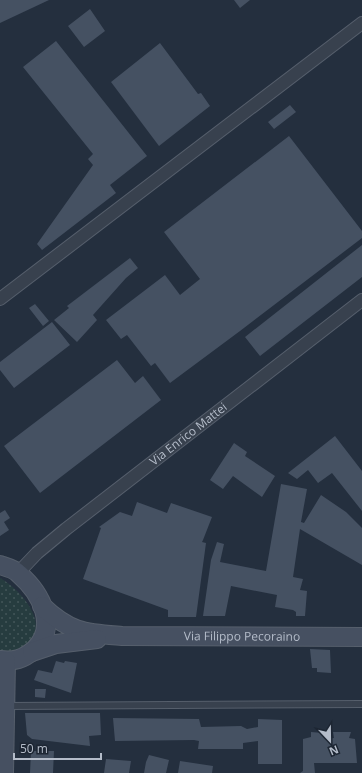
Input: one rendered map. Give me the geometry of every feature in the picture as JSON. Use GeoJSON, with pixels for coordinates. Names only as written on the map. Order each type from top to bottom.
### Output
{"type":"FeatureCollection","features":[{"type":"Feature","properties":{"kind":"street"},"geometry":{"type":"LineString","coordinates":[[0,299],[362,23]]}},
{"type":"Feature","properties":{"kind":"street","name":"Via Enrico Mattei"},"geometry":{"type":"LineString","coordinates":[[18,573],[37,553],[66,529],[362,300]]}},
{"type":"Feature","properties":{"kind":"street"},"geometry":{"type":"LineString","coordinates":[[0,565],[18,573],[35,592],[42,606],[47,620],[45,634],[42,643],[32,652]]}},
{"type":"Feature","properties":{"kind":"street","name":"Via Filippo Pecoraino"},"geometry":{"type":"LineString","coordinates":[[42,606],[55,618],[67,626],[91,633],[122,636],[362,637]]}},
{"type":"Feature","properties":{"kind":"street","name":"Via Filippo Pecoraino"},"geometry":{"type":"LineString","coordinates":[[3,661],[24,658],[32,652],[63,643],[122,636]]}},
{"type":"Feature","properties":{"kind":"street"},"geometry":{"type":"LineString","coordinates":[[3,661],[4,773]]}},
{"type":"Feature","properties":{"kind":"lane"},"geometry":{"type":"LineString","coordinates":[[4,706],[362,704]]}},
{"type":"Feature","properties":{"kind":"green space"},"geometry":{"type":"Polygon","coordinates":[[[0,578],[8,583],[24,598],[35,618],[36,628],[33,637],[20,649],[7,651],[0,650],[0,578]]]}},
{"type":"Feature","properties":{"kind":"building"},"geometry":{"type":"Polygon","coordinates":[[[0,0],[49,0],[0,23],[0,0]]]}},
{"type":"Feature","properties":{"kind":"building"},"geometry":{"type":"Polygon","coordinates":[[[234,0],[250,0],[240,8],[234,0]]]}},
{"type":"Feature","properties":{"kind":"building"},"geometry":{"type":"Polygon","coordinates":[[[90,9],[105,31],[84,47],[68,26],[90,9]]]}},
{"type":"Feature","properties":{"kind":"building"},"geometry":{"type":"Polygon","coordinates":[[[56,41],[147,156],[110,185],[116,193],[42,250],[37,244],[93,165],[88,159],[93,154],[23,67],[56,41]]]}},
{"type":"Feature","properties":{"kind":"building"},"geometry":{"type":"Polygon","coordinates":[[[160,43],[198,94],[201,93],[210,106],[159,146],[111,82],[160,43]]]}},
{"type":"Feature","properties":{"kind":"building"},"geometry":{"type":"Polygon","coordinates":[[[290,105],[296,112],[274,129],[268,122],[290,105]]]}},
{"type":"Feature","properties":{"kind":"building"},"geometry":{"type":"Polygon","coordinates":[[[289,136],[362,231],[362,238],[170,383],[155,363],[151,366],[127,335],[121,339],[106,320],[165,275],[180,295],[200,279],[164,232],[289,136]]]}},
{"type":"Feature","properties":{"kind":"building"},"geometry":{"type":"Polygon","coordinates":[[[362,245],[362,277],[260,356],[245,337],[362,245]]]}},
{"type":"Feature","properties":{"kind":"building"},"geometry":{"type":"Polygon","coordinates":[[[130,258],[138,268],[126,278],[93,315],[97,320],[77,342],[54,320],[69,308],[67,306],[130,258]]]}},
{"type":"Feature","properties":{"kind":"building"},"geometry":{"type":"Polygon","coordinates":[[[35,304],[49,321],[43,326],[29,308],[35,304]]]}},
{"type":"Feature","properties":{"kind":"building"},"geometry":{"type":"Polygon","coordinates":[[[52,322],[70,345],[14,388],[0,370],[0,362],[52,322]]]}},
{"type":"Feature","properties":{"kind":"building"},"geometry":{"type":"Polygon","coordinates":[[[117,360],[135,383],[143,376],[161,400],[40,493],[4,446],[117,360]]]}},
{"type":"Feature","properties":{"kind":"building"},"geometry":{"type":"Polygon","coordinates":[[[335,436],[362,471],[362,511],[332,473],[318,483],[308,470],[297,479],[288,473],[335,436]]]}},
{"type":"Feature","properties":{"kind":"building"},"geometry":{"type":"Polygon","coordinates":[[[234,443],[247,452],[245,456],[275,476],[262,497],[233,476],[223,489],[210,480],[234,443]]]}},
{"type":"Feature","properties":{"kind":"building"},"geometry":{"type":"Polygon","coordinates":[[[281,484],[307,489],[301,522],[304,523],[321,495],[346,512],[362,528],[362,565],[300,529],[293,577],[303,579],[300,590],[307,591],[305,616],[296,616],[296,612],[293,610],[275,607],[277,595],[231,586],[225,616],[203,616],[211,560],[217,542],[224,544],[220,562],[266,571],[281,484]]]}},
{"type":"Feature","properties":{"kind":"building"},"geometry":{"type":"Polygon","coordinates":[[[137,502],[167,513],[171,503],[212,517],[202,542],[206,543],[196,617],[168,617],[168,610],[83,579],[101,528],[99,527],[120,512],[132,516],[137,502]]]}},
{"type":"Feature","properties":{"kind":"building"},"geometry":{"type":"Polygon","coordinates":[[[5,510],[10,518],[4,522],[9,530],[0,536],[0,513],[5,510]]]}},
{"type":"Feature","properties":{"kind":"building"},"geometry":{"type":"Polygon","coordinates":[[[310,649],[330,650],[331,673],[317,672],[317,668],[312,668],[310,649]]]}},
{"type":"Feature","properties":{"kind":"building"},"geometry":{"type":"Polygon","coordinates":[[[56,661],[64,663],[65,661],[77,663],[71,693],[34,680],[38,670],[52,673],[56,661]]]}},
{"type":"Feature","properties":{"kind":"building"},"geometry":{"type":"Polygon","coordinates":[[[35,689],[46,689],[45,698],[35,697],[35,689]]]}},
{"type":"Feature","properties":{"kind":"building"},"geometry":{"type":"Polygon","coordinates":[[[25,713],[100,713],[101,735],[89,736],[90,746],[32,739],[27,735],[25,713]]]}},
{"type":"Feature","properties":{"kind":"building"},"geometry":{"type":"Polygon","coordinates":[[[113,718],[199,719],[201,727],[241,726],[247,729],[258,727],[258,719],[282,720],[282,764],[258,764],[258,741],[243,743],[243,749],[198,749],[199,741],[194,740],[115,741],[113,718]]]}},
{"type":"Feature","properties":{"kind":"building"},"geometry":{"type":"Polygon","coordinates":[[[311,732],[323,733],[325,739],[334,738],[333,732],[351,732],[349,738],[355,739],[357,763],[314,763],[315,773],[300,773],[303,771],[303,739],[311,737],[311,732]]]}},
{"type":"Feature","properties":{"kind":"building"},"geometry":{"type":"Polygon","coordinates":[[[31,751],[54,751],[53,773],[30,773],[31,751]]]}},
{"type":"Feature","properties":{"kind":"building"},"geometry":{"type":"Polygon","coordinates":[[[149,755],[169,760],[166,773],[144,773],[149,755]]]}},
{"type":"Feature","properties":{"kind":"building"},"geometry":{"type":"Polygon","coordinates":[[[106,759],[131,761],[129,773],[104,773],[106,759]]]}},
{"type":"Feature","properties":{"kind":"building"},"geometry":{"type":"Polygon","coordinates":[[[180,761],[213,766],[212,773],[178,773],[180,761]]]}}]}
